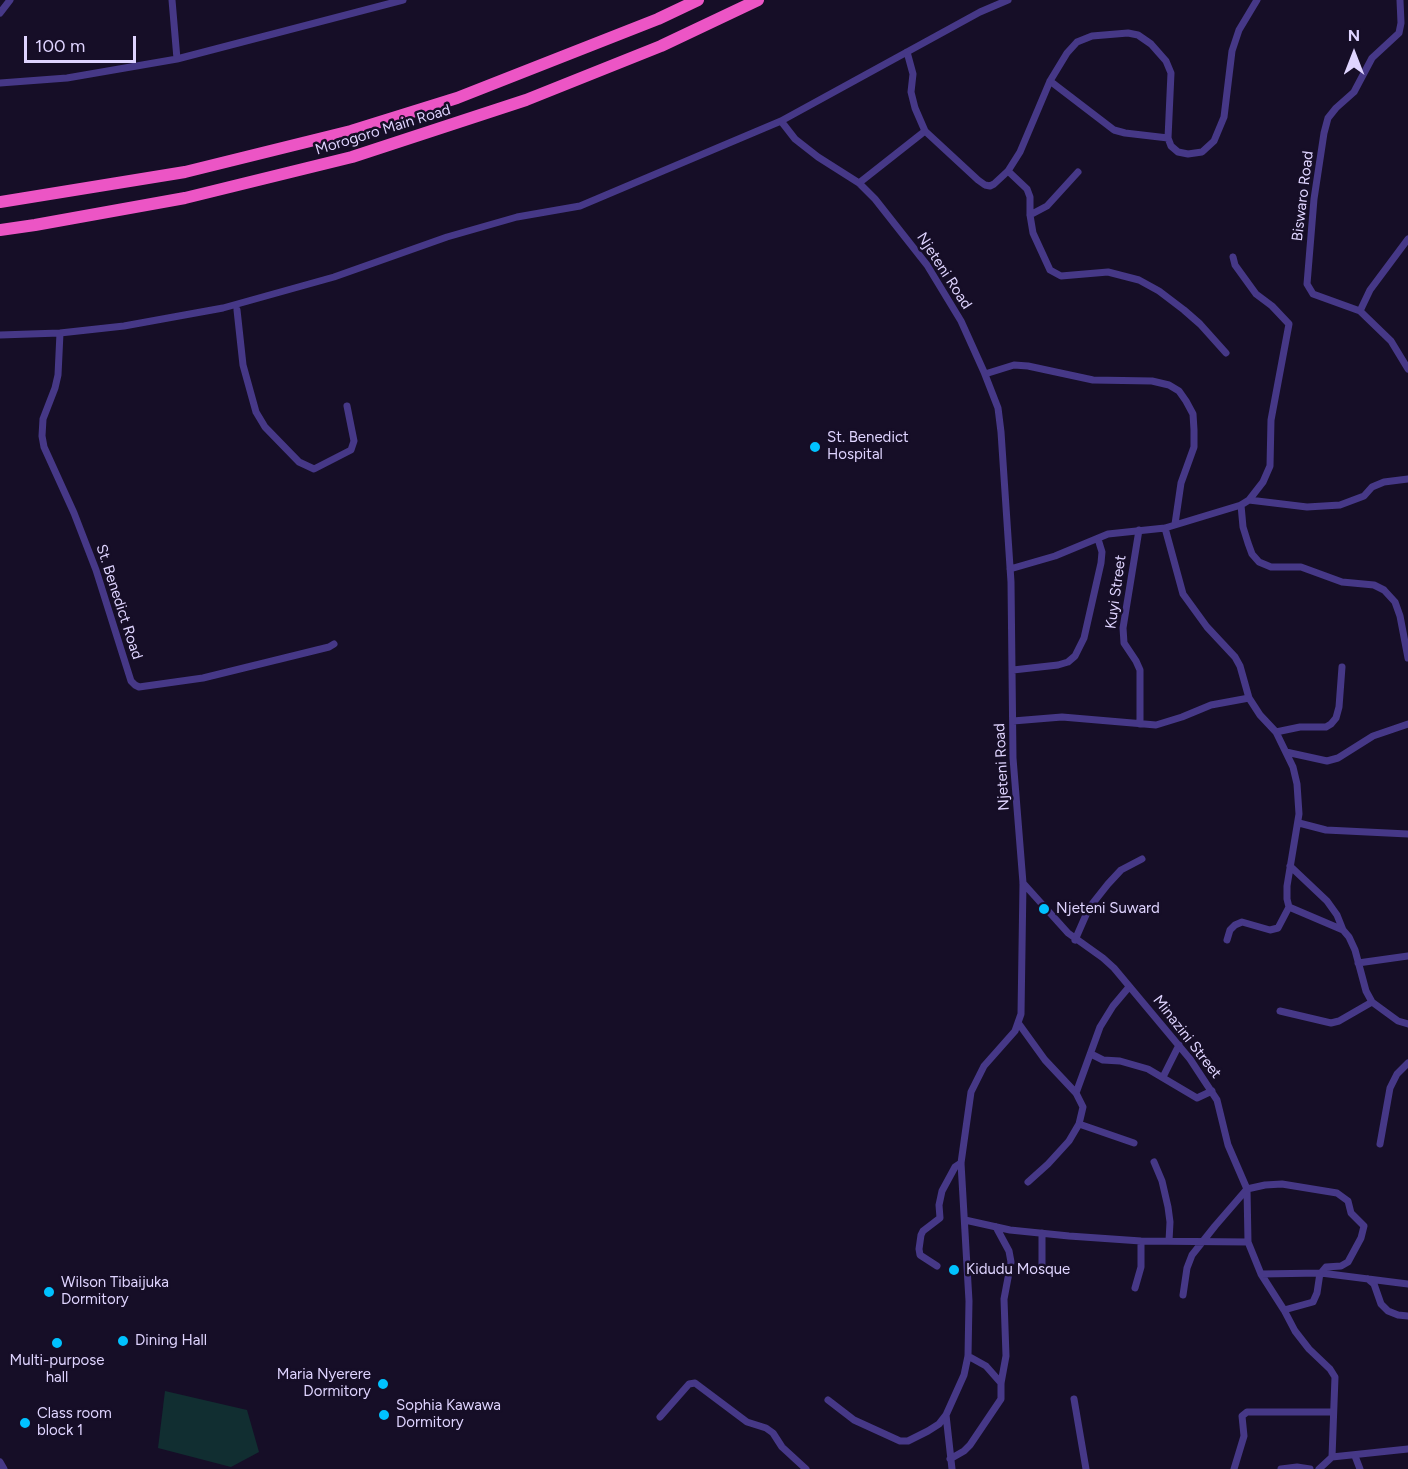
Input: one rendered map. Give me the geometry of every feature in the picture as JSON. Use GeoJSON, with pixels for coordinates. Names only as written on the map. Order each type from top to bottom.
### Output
{"type":"FeatureCollection","features":[{"type":"Feature","properties":{"kind":"highway","name":"Morogoro Main Road"},"geometry":{"type":"LineString","coordinates":[[0,202],[185,172],[351,132],[457,98],[658,19],[698,0]]}},
{"type":"Feature","properties":{"kind":"highway","name":"Morogoro Main Road"},"geometry":{"type":"LineString","coordinates":[[0,230],[186,198],[352,157],[526,100],[661,46],[758,0]]}},
{"type":"Feature","properties":{"kind":"street"},"geometry":{"type":"LineString","coordinates":[[0,13],[10,0]]}},
{"type":"Feature","properties":{"kind":"street"},"geometry":{"type":"LineString","coordinates":[[172,0],[177,59]]}},
{"type":"Feature","properties":{"kind":"street"},"geometry":{"type":"LineString","coordinates":[[0,83],[59,79],[177,59],[403,0]]}},
{"type":"Feature","properties":{"kind":"street"},"geometry":{"type":"LineString","coordinates":[[0,335],[60,333],[124,326],[223,308],[334,277],[447,237],[517,217],[580,206],[781,121],[980,12],[1008,0]]}},
{"type":"Feature","properties":{"kind":"street"},"geometry":{"type":"LineString","coordinates":[[907,52],[913,74],[911,92],[925,131],[985,185],[994,184],[1008,171],[1020,152],[1050,81],[1067,53],[1077,42],[1092,36],[1118,33],[1138,35],[1151,44],[1166,61],[1171,73],[1168,138],[1171,146],[1178,152],[1188,154],[1202,152],[1214,141],[1224,117],[1232,51],[1239,30],[1257,0]]}},
{"type":"Feature","properties":{"kind":"street","name":"Biswaro Road"},"geometry":{"type":"LineString","coordinates":[[1400,0],[1399,33],[1372,58],[1354,92],[1328,118],[1314,200],[1306,284],[1313,294],[1360,311],[1391,341],[1408,369]]}},
{"type":"Feature","properties":{"kind":"street"},"geometry":{"type":"LineString","coordinates":[[1050,81],[1114,130],[1125,134],[1168,138]]}},
{"type":"Feature","properties":{"kind":"street","name":"Njeteni Road"},"geometry":{"type":"LineString","coordinates":[[781,121],[795,139],[818,157],[860,183],[927,265],[961,321],[998,408],[1010,568],[1013,758],[1023,883],[1023,977],[1019,1024]]}},
{"type":"Feature","properties":{"kind":"street"},"geometry":{"type":"LineString","coordinates":[[860,183],[925,131]]}},
{"type":"Feature","properties":{"kind":"street"},"geometry":{"type":"LineString","coordinates":[[1008,171],[1027,189],[1030,197],[1029,215],[1033,233],[1047,264],[1055,274],[1061,276],[1108,272],[1139,280],[1159,291],[1184,310],[1226,352]]}},
{"type":"Feature","properties":{"kind":"street"},"geometry":{"type":"LineString","coordinates":[[1029,215],[1047,206],[1078,172]]}},
{"type":"Feature","properties":{"kind":"street"},"geometry":{"type":"LineString","coordinates":[[1360,311],[1370,290],[1408,239]]}},
{"type":"Feature","properties":{"kind":"street"},"geometry":{"type":"LineString","coordinates":[[1010,568],[1055,556],[1108,534],[1165,528],[1241,505],[1249,500],[1263,482],[1270,465],[1271,420],[1290,324],[1256,294],[1234,265],[1233,257]]}},
{"type":"Feature","properties":{"kind":"street"},"geometry":{"type":"LineString","coordinates":[[237,310],[243,365],[256,412],[265,427],[299,462],[314,469],[351,450],[354,441],[347,406]]}},
{"type":"Feature","properties":{"kind":"street","name":"St. Benedict Road"},"geometry":{"type":"LineString","coordinates":[[60,333],[58,375],[43,419],[44,447],[74,513],[96,570],[131,681],[139,687],[203,678],[334,644]]}},
{"type":"Feature","properties":{"kind":"street"},"geometry":{"type":"LineString","coordinates":[[985,375],[1014,365],[1028,366],[1093,380],[1152,381],[1169,385],[1179,391],[1193,414],[1194,447],[1181,483],[1175,524]]}},
{"type":"Feature","properties":{"kind":"street"},"geometry":{"type":"LineString","coordinates":[[1249,500],[1307,507],[1340,504],[1364,496],[1372,487],[1384,482],[1408,479]]}},
{"type":"Feature","properties":{"kind":"street"},"geometry":{"type":"LineString","coordinates":[[1241,505],[1243,527],[1252,554],[1258,562],[1271,567],[1301,567],[1342,582],[1374,585],[1384,590],[1395,602],[1400,616],[1408,658]]}},
{"type":"Feature","properties":{"kind":"street"},"geometry":{"type":"LineString","coordinates":[[1165,528],[1183,594],[1240,666],[1249,698],[1260,715],[1276,732],[1297,784],[1299,823],[1290,866],[1287,899],[1289,907],[1278,928],[1270,930],[1242,922],[1230,930],[1227,940]]}},
{"type":"Feature","properties":{"kind":"street","name":"Kuyi Street"},"geometry":{"type":"LineString","coordinates":[[1139,530],[1123,628],[1124,643],[1137,661],[1140,670],[1140,724]]}},
{"type":"Feature","properties":{"kind":"street"},"geometry":{"type":"LineString","coordinates":[[1012,670],[1058,665],[1068,662],[1075,656],[1084,638],[1099,572],[1102,552],[1098,538]]}},
{"type":"Feature","properties":{"kind":"street"},"geometry":{"type":"LineString","coordinates":[[1276,732],[1300,727],[1326,728],[1331,724],[1336,718],[1339,706],[1342,667]]}},
{"type":"Feature","properties":{"kind":"street"},"geometry":{"type":"LineString","coordinates":[[1013,722],[1062,717],[1156,725],[1211,705],[1249,698]]}},
{"type":"Feature","properties":{"kind":"street"},"geometry":{"type":"LineString","coordinates":[[1286,752],[1327,761],[1338,758],[1373,736],[1408,724]]}},
{"type":"Feature","properties":{"kind":"street"},"geometry":{"type":"LineString","coordinates":[[1299,823],[1326,831],[1408,834]]}},
{"type":"Feature","properties":{"kind":"street"},"geometry":{"type":"LineString","coordinates":[[1076,940],[1089,908],[1107,884],[1121,870],[1142,859]]}},
{"type":"Feature","properties":{"kind":"street"},"geometry":{"type":"LineString","coordinates":[[1290,866],[1327,901],[1337,915],[1343,930],[1349,937],[1366,991],[1372,1002],[1398,1021],[1408,1024]]}},
{"type":"Feature","properties":{"kind":"street","name":"Minazini Street"},"geometry":{"type":"LineString","coordinates":[[1023,883],[1076,940],[1103,958],[1179,1045],[1212,1091],[1221,1113],[1228,1145],[1247,1189],[1248,1242],[1261,1274],[1295,1331],[1335,1377],[1332,1457]]}},
{"type":"Feature","properties":{"kind":"street"},"geometry":{"type":"LineString","coordinates":[[1289,907],[1343,930]]}},
{"type":"Feature","properties":{"kind":"street"},"geometry":{"type":"LineString","coordinates":[[1358,963],[1408,956]]}},
{"type":"Feature","properties":{"kind":"street"},"geometry":{"type":"LineString","coordinates":[[1076,1093],[1100,1027],[1113,1006],[1129,987]]}},
{"type":"Feature","properties":{"kind":"street"},"geometry":{"type":"LineString","coordinates":[[1280,1011],[1331,1023],[1339,1022],[1372,1002]]}},
{"type":"Feature","properties":{"kind":"street"},"geometry":{"type":"LineString","coordinates":[[828,1400],[854,1420],[900,1441],[908,1441],[928,1431],[939,1424],[946,1415],[964,1375],[968,1356],[969,1301],[961,1163],[971,1092],[984,1066],[1019,1024],[1046,1060],[1076,1093],[1083,1107],[1079,1124],[1062,1150],[1028,1182]]}},
{"type":"Feature","properties":{"kind":"street"},"geometry":{"type":"LineString","coordinates":[[1163,1077],[1179,1045]]}},
{"type":"Feature","properties":{"kind":"street"},"geometry":{"type":"LineString","coordinates":[[1091,1054],[1103,1060],[1134,1064],[1163,1077],[1197,1098],[1212,1091]]}},
{"type":"Feature","properties":{"kind":"street"},"geometry":{"type":"LineString","coordinates":[[1380,1144],[1389,1088],[1397,1074],[1408,1063]]}},
{"type":"Feature","properties":{"kind":"street"},"geometry":{"type":"LineString","coordinates":[[1079,1124],[1134,1143]]}},
{"type":"Feature","properties":{"kind":"street"},"geometry":{"type":"LineString","coordinates":[[1154,1162],[1162,1181],[1168,1208],[1169,1241]]}},
{"type":"Feature","properties":{"kind":"street"},"geometry":{"type":"LineString","coordinates":[[937,1266],[920,1255],[921,1235],[940,1218],[939,1205],[942,1191],[955,1167],[961,1163]]}},
{"type":"Feature","properties":{"kind":"street"},"geometry":{"type":"LineString","coordinates":[[1183,1295],[1189,1262],[1202,1241],[1247,1189],[1282,1184],[1337,1193],[1348,1201],[1350,1213],[1364,1229],[1348,1262],[1341,1266],[1326,1267],[1321,1273],[1313,1302],[1284,1310]]}},
{"type":"Feature","properties":{"kind":"street"},"geometry":{"type":"LineString","coordinates":[[964,1220],[1042,1233],[1141,1241],[1248,1242]]}},
{"type":"Feature","properties":{"kind":"street"},"geometry":{"type":"LineString","coordinates":[[950,1459],[964,1451],[970,1444],[1001,1396],[1006,1356],[1004,1299],[1011,1262],[1009,1251],[996,1227]]}},
{"type":"Feature","properties":{"kind":"street"},"geometry":{"type":"LineString","coordinates":[[1042,1233],[1042,1265]]}},
{"type":"Feature","properties":{"kind":"street"},"geometry":{"type":"LineString","coordinates":[[1136,1288],[1141,1267],[1141,1241]]}},
{"type":"Feature","properties":{"kind":"street"},"geometry":{"type":"LineString","coordinates":[[1261,1274],[1321,1273],[1408,1284]]}},
{"type":"Feature","properties":{"kind":"street"},"geometry":{"type":"LineString","coordinates":[[1368,1279],[1374,1284],[1381,1304],[1388,1311],[1408,1316]]}},
{"type":"Feature","properties":{"kind":"street"},"geometry":{"type":"LineString","coordinates":[[968,1356],[986,1366],[1001,1383]]}},
{"type":"Feature","properties":{"kind":"street"},"geometry":{"type":"LineString","coordinates":[[660,1417],[689,1384],[695,1383],[747,1422],[766,1428],[782,1447],[806,1469]]}},
{"type":"Feature","properties":{"kind":"street"},"geometry":{"type":"LineString","coordinates":[[1074,1399],[1086,1469]]}},
{"type":"Feature","properties":{"kind":"street"},"geometry":{"type":"LineString","coordinates":[[1234,1469],[1244,1436],[1242,1416],[1246,1412],[1332,1412]]}},
{"type":"Feature","properties":{"kind":"street"},"geometry":{"type":"LineString","coordinates":[[946,1415],[952,1469]]}},
{"type":"Feature","properties":{"kind":"street"},"geometry":{"type":"LineString","coordinates":[[1319,1469],[1332,1457],[1408,1449]]}},
{"type":"Feature","properties":{"kind":"street"},"geometry":{"type":"LineString","coordinates":[[1355,1456],[1360,1469]]}},
{"type":"Feature","properties":{"kind":"street"},"geometry":{"type":"LineString","coordinates":[[0,1462],[4,1469]]}},
{"type":"Feature","properties":{"kind":"street"},"geometry":{"type":"LineString","coordinates":[[1281,1469],[1297,1467],[1310,1469]]}},
{"type":"Feature","properties":{"kind":"green space"},"geometry":{"type":"Polygon","coordinates":[[[165,1391],[247,1410],[259,1452],[231,1467],[158,1448],[165,1391]]]}},
{"type":"Feature","properties":{"kind":"place","name":"St. Benedict Hospital"},"geometry":{"type":"Point","coordinates":[815,447]}},
{"type":"Feature","properties":{"kind":"place","name":"Njeteni Suward"},"geometry":{"type":"Point","coordinates":[1044,909]}},
{"type":"Feature","properties":{"kind":"place","name":"Kidudu Mosque"},"geometry":{"type":"Point","coordinates":[954,1270]}},
{"type":"Feature","properties":{"kind":"place","name":"Wilson Tibaijuka Dormitory"},"geometry":{"type":"Point","coordinates":[49,1292]}},
{"type":"Feature","properties":{"kind":"place","name":"Dining Hall"},"geometry":{"type":"Point","coordinates":[123,1341]}},
{"type":"Feature","properties":{"kind":"place","name":"Multi-purpose hall"},"geometry":{"type":"Point","coordinates":[57,1343]}},
{"type":"Feature","properties":{"kind":"place","name":"Maria Nyerere Dormitory"},"geometry":{"type":"Point","coordinates":[383,1384]}},
{"type":"Feature","properties":{"kind":"place","name":"Sophia Kawawa Dormitory"},"geometry":{"type":"Point","coordinates":[384,1415]}},
{"type":"Feature","properties":{"kind":"place","name":"Class room block 1"},"geometry":{"type":"Point","coordinates":[25,1423]}}]}
